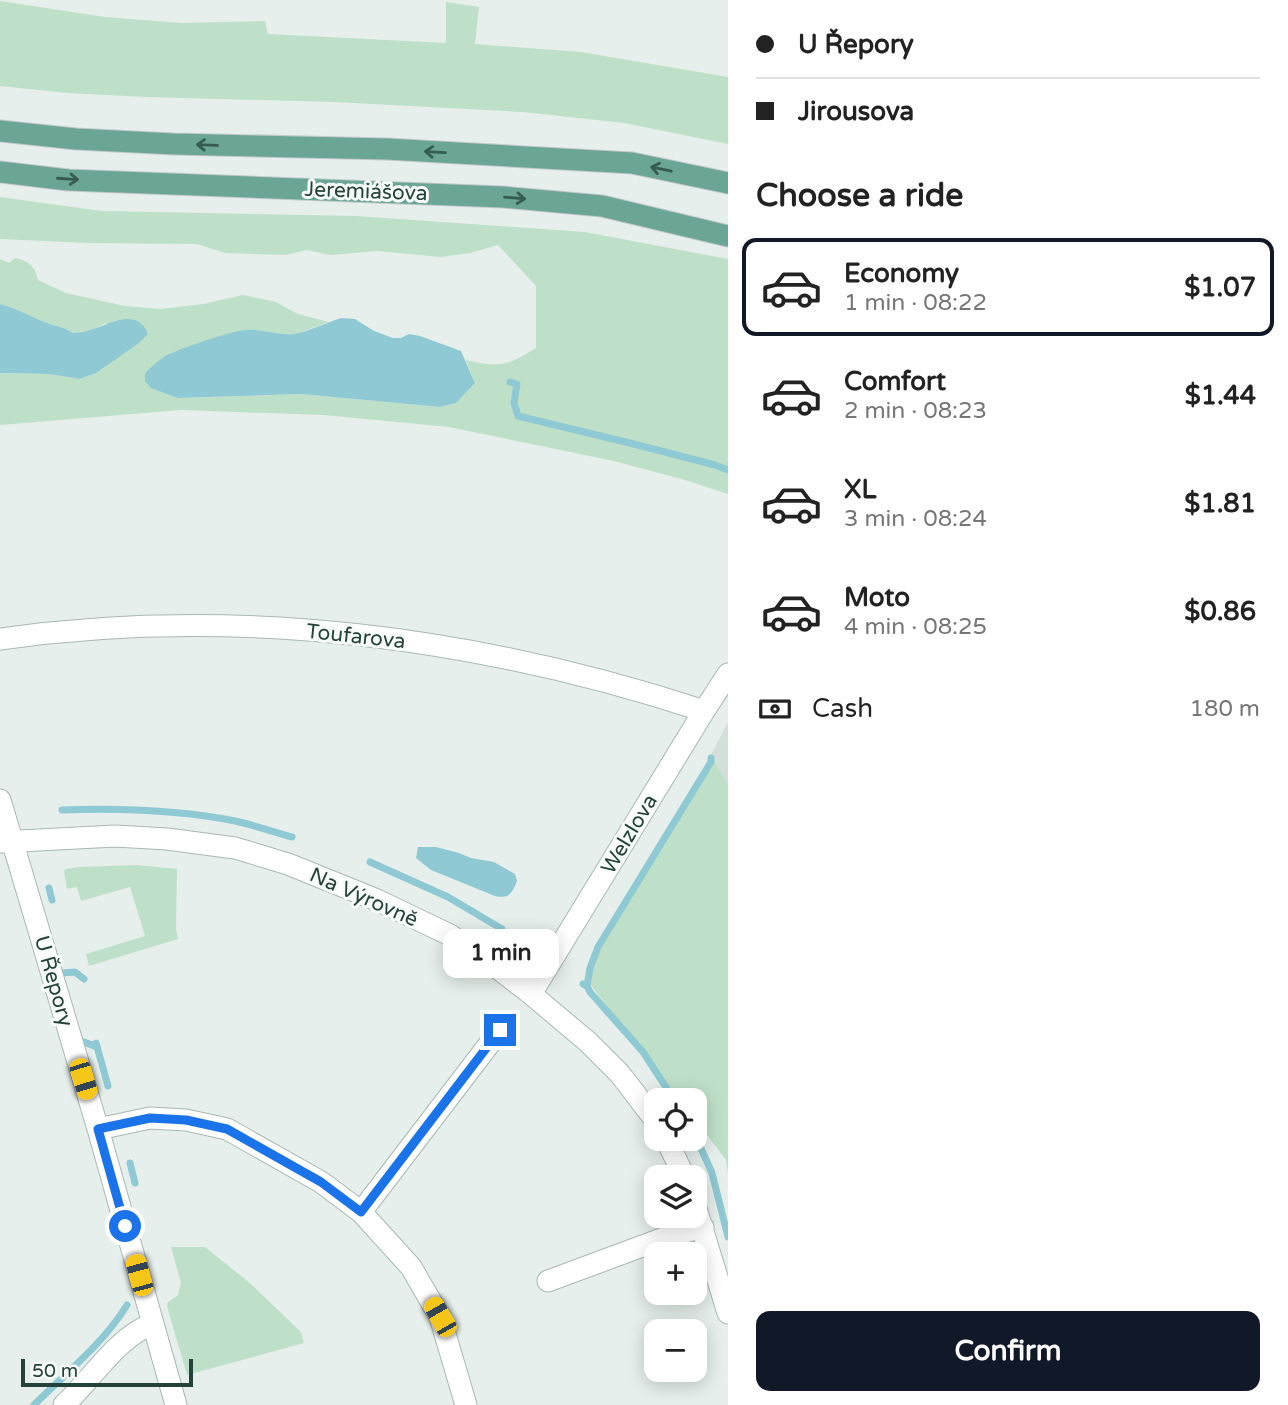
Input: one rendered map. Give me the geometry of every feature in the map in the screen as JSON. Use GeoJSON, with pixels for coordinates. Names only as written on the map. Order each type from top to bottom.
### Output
{"type":"FeatureCollection","features":[{"type":"Feature","properties":{"kind":"main road","name":"Jeremiášova"},"geometry":{"type":"LineString","coordinates":[[0,131],[118,141],[387,149],[632,163],[728,183]]}},
{"type":"Feature","properties":{"kind":"main road","name":"Jeremiášova"},"geometry":{"type":"LineString","coordinates":[[0,172],[68,180],[528,199],[602,206],[728,236]]}},
{"type":"Feature","properties":{"kind":"street","name":"Toufarova"},"geometry":{"type":"LineString","coordinates":[[0,639],[95,629],[197,626],[263,627],[356,634],[483,654],[578,674],[704,711]]}},
{"type":"Feature","properties":{"kind":"street","name":"Welzlova"},"geometry":{"type":"LineString","coordinates":[[531,994],[728,674]]}},
{"type":"Feature","properties":{"kind":"street","name":"U Řepory"},"geometry":{"type":"LineString","coordinates":[[0,800],[7,842],[98,1129],[176,1405]]}},
{"type":"Feature","properties":{"kind":"street","name":"Na Výrovně"},"geometry":{"type":"LineString","coordinates":[[7,842],[115,836],[167,839],[235,848],[288,864],[377,900],[450,935],[491,963],[588,1042],[620,1074],[644,1105]]}},
{"type":"Feature","properties":{"kind":"street"},"geometry":{"type":"LineString","coordinates":[[361,1212],[500,1030]]}},
{"type":"Feature","properties":{"kind":"street"},"geometry":{"type":"LineString","coordinates":[[98,1129],[150,1118],[186,1120],[227,1129],[321,1182],[361,1212],[411,1267],[440,1317],[466,1405]]}},
{"type":"Feature","properties":{"kind":"street"},"geometry":{"type":"LineString","coordinates":[[548,1281],[664,1238],[699,1228]]}},
{"type":"Feature","properties":{"kind":"street"},"geometry":{"type":"LineString","coordinates":[[703,1228],[728,1313]]}},
{"type":"Feature","properties":{"kind":"street"},"geometry":{"type":"LineString","coordinates":[[64,1405],[124,1340],[152,1324]]}},
{"type":"Feature","properties":{"kind":"shaded area"},"geometry":{"type":"Polygon","coordinates":[[[728,722],[728,784],[711,755],[728,722]]]}},
{"type":"Feature","properties":{"kind":"green space"},"geometry":{"type":"Polygon","coordinates":[[[0,1],[105,17],[181,23],[265,21],[268,34],[446,43],[446,2],[479,7],[475,44],[581,52],[728,77],[728,144],[624,123],[523,112],[334,102],[146,97],[0,86],[0,1]]]}},
{"type":"Feature","properties":{"kind":"green space"},"geometry":{"type":"Polygon","coordinates":[[[0,197],[102,211],[356,216],[585,232],[728,259],[728,494],[614,461],[449,427],[323,415],[181,410],[0,425],[0,373],[49,374],[80,379],[96,373],[114,360],[106,323],[91,330],[73,333],[0,304],[0,259],[9,263],[15,258],[24,261],[31,265],[38,280],[66,293],[125,306],[161,309],[203,304],[243,295],[276,302],[298,314],[329,322],[296,334],[244,330],[162,358],[145,373],[178,398],[301,394],[440,407],[456,403],[475,383],[466,360],[503,364],[536,348],[536,286],[498,245],[441,257],[377,251],[330,255],[307,250],[286,255],[225,253],[197,244],[0,239],[0,197]]]}},
{"type":"Feature","properties":{"kind":"green space"},"geometry":{"type":"Polygon","coordinates":[[[711,755],[728,784],[728,1174],[726,1160],[707,1135],[707,1088],[671,1088],[589,983],[605,930],[649,869],[711,755]]]}},
{"type":"Feature","properties":{"kind":"green space"},"geometry":{"type":"Polygon","coordinates":[[[137,865],[177,869],[178,939],[89,966],[86,954],[145,936],[130,887],[81,901],[77,887],[67,889],[64,871],[79,867],[137,865]]]}},
{"type":"Feature","properties":{"kind":"green space"},"geometry":{"type":"Polygon","coordinates":[[[171,1247],[205,1247],[251,1284],[301,1332],[304,1343],[187,1375],[167,1303],[178,1295],[181,1283],[171,1247]]]}},
{"type":"Feature","properties":{"kind":"water"},"geometry":{"type":"Polygon","coordinates":[[[0,304],[73,333],[130,319],[143,326],[148,334],[96,373],[80,379],[49,374],[0,373],[0,304]]]}},
{"type":"Feature","properties":{"kind":"water"},"geometry":{"type":"Polygon","coordinates":[[[341,318],[355,319],[374,331],[393,338],[409,334],[420,336],[461,351],[475,383],[456,403],[440,407],[301,394],[178,398],[151,388],[145,381],[145,373],[162,358],[215,337],[251,330],[294,334],[341,318]]]}},
{"type":"Feature","properties":{"kind":"water"},"geometry":{"type":"Polygon","coordinates":[[[418,847],[436,847],[494,862],[515,874],[517,881],[509,894],[503,897],[495,896],[431,870],[416,858],[418,847]]]}},
{"type":"Feature","properties":{"kind":"waterway"},"geometry":{"type":"LineString","coordinates":[[510,382],[517,384],[514,403],[518,416],[728,470]]}},
{"type":"Feature","properties":{"kind":"waterway"},"geometry":{"type":"LineString","coordinates":[[587,986],[598,947],[711,758]]}},
{"type":"Feature","properties":{"kind":"waterway"},"geometry":{"type":"LineString","coordinates":[[62,810],[192,814],[235,821],[292,837]]}},
{"type":"Feature","properties":{"kind":"waterway"},"geometry":{"type":"LineString","coordinates":[[370,862],[448,897],[502,929]]}},
{"type":"Feature","properties":{"kind":"waterway"},"geometry":{"type":"LineString","coordinates":[[49,888],[52,900]]}},
{"type":"Feature","properties":{"kind":"waterway"},"geometry":{"type":"LineString","coordinates":[[62,973],[75,972],[84,979]]}},
{"type":"Feature","properties":{"kind":"waterway"},"geometry":{"type":"LineString","coordinates":[[583,984],[643,1052],[667,1088]]}},
{"type":"Feature","properties":{"kind":"waterway"},"geometry":{"type":"LineString","coordinates":[[84,1042],[97,1047]]}},
{"type":"Feature","properties":{"kind":"waterway"},"geometry":{"type":"LineString","coordinates":[[96,1043],[108,1086]]}},
{"type":"Feature","properties":{"kind":"waterway"},"geometry":{"type":"LineString","coordinates":[[702,1151],[712,1173],[728,1237]]}},
{"type":"Feature","properties":{"kind":"waterway"},"geometry":{"type":"LineString","coordinates":[[130,1163],[135,1183]]}},
{"type":"Feature","properties":{"kind":"waterway"},"geometry":{"type":"LineString","coordinates":[[34,1405],[95,1345],[127,1305]]}},
{"type":"Feature","properties":{"kind":"route"},"geometry":{"type":"LineString","coordinates":[[125,1226],[98,1129],[150,1118],[186,1120],[227,1129],[321,1182],[361,1212],[500,1030]]}}]}
